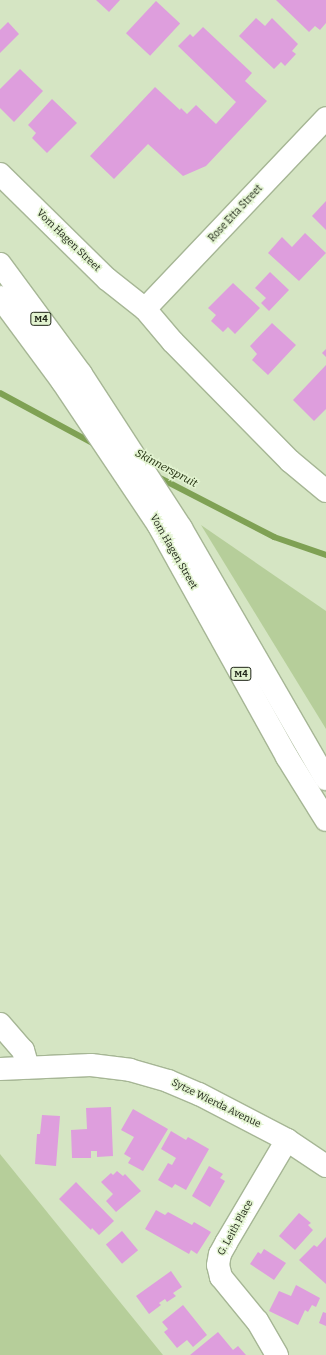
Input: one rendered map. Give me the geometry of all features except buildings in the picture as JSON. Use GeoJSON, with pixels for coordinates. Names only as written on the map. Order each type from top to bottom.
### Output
{"type":"FeatureCollection","features":[{"type":"Feature","properties":{"kind":"street","name":"Rose Etta Street"},"geometry":{"type":"LineString","coordinates":[[145,309],[326,118]]}},
{"type":"Feature","properties":{"kind":"street","name":"Vom Hagen Street"},"geometry":{"type":"LineString","coordinates":[[0,174],[107,279],[145,309],[173,342],[290,460],[326,491]]}},
{"type":"Feature","properties":{"kind":"street","name":"Vom Hagen Street"},"geometry":{"type":"LineString","coordinates":[[0,264],[72,378],[159,526],[287,757],[326,820]]}},
{"type":"Feature","properties":{"kind":"street","name":"Vom Hagen Street"},"geometry":{"type":"LineString","coordinates":[[0,297],[72,378],[181,528],[326,779]]}},
{"type":"Feature","properties":{"kind":"street"},"geometry":{"type":"LineString","coordinates":[[0,1024],[23,1050],[28,1067]]}},
{"type":"Feature","properties":{"kind":"street","name":"Sytze Wierda Avenue"},"geometry":{"type":"LineString","coordinates":[[0,1069],[91,1065],[130,1070],[168,1081],[199,1094],[287,1140],[326,1166]]}},
{"type":"Feature","properties":{"kind":"street","name":"G. Leith Place"},"geometry":{"type":"LineString","coordinates":[[277,1355],[257,1321],[221,1277],[218,1265],[220,1254],[226,1243],[287,1140]]}},
{"type":"Feature","properties":{"kind":"green space"},"geometry":{"type":"Polygon","coordinates":[[[201,525],[326,611],[326,729],[201,525]]]}},
{"type":"Feature","properties":{"kind":"green space"},"geometry":{"type":"Polygon","coordinates":[[[0,1154],[163,1355],[0,1355],[0,1154]]]}},
{"type":"Feature","properties":{"kind":"waterway","name":"Skinnerspruit"},"geometry":{"type":"LineString","coordinates":[[0,393],[96,445]]}},
{"type":"Feature","properties":{"kind":"waterway","name":"Skinnerspruit"},"geometry":{"type":"LineString","coordinates":[[156,476],[274,537],[326,555]]}}]}
